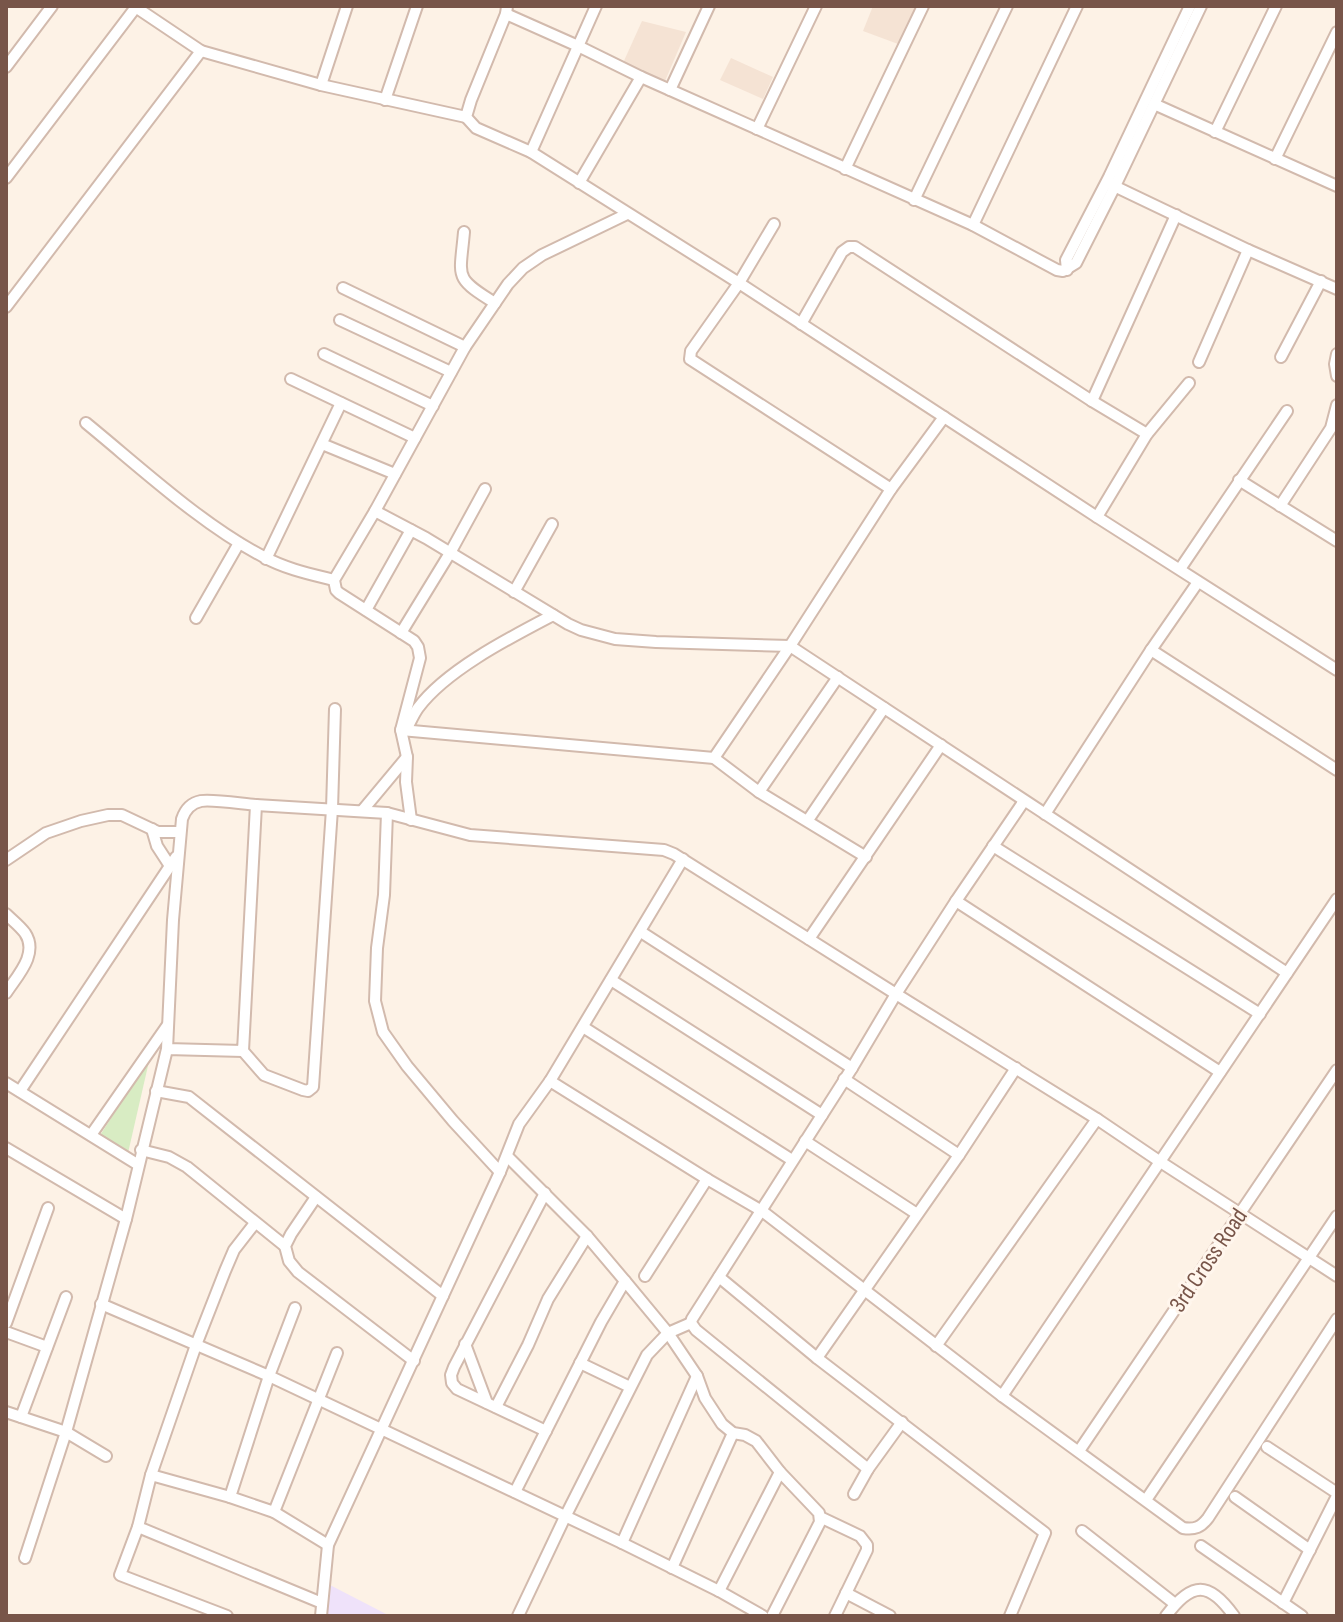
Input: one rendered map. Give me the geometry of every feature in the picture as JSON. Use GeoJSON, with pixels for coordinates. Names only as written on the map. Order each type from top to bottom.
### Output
{"type":"FeatureCollection","features":[{"type":"Feature","properties":{"kind":"street"},"geometry":{"type":"LineString","coordinates":[[6,67],[52,6]]}},
{"type":"Feature","properties":{"kind":"street"},"geometry":{"type":"LineString","coordinates":[[321,85],[347,6]]}},
{"type":"Feature","properties":{"kind":"street"},"geometry":{"type":"LineString","coordinates":[[385,100],[417,6]]}},
{"type":"Feature","properties":{"kind":"street"},"geometry":{"type":"LineString","coordinates":[[531,152],[596,6]]}},
{"type":"Feature","properties":{"kind":"street"},"geometry":{"type":"LineString","coordinates":[[670,90],[709,6]]}},
{"type":"Feature","properties":{"kind":"street"},"geometry":{"type":"LineString","coordinates":[[757,129],[816,6]]}},
{"type":"Feature","properties":{"kind":"street"},"geometry":{"type":"LineString","coordinates":[[845,169],[923,6]]}},
{"type":"Feature","properties":{"kind":"street"},"geometry":{"type":"LineString","coordinates":[[914,200],[1007,6]]}},
{"type":"Feature","properties":{"kind":"street"},"geometry":{"type":"LineString","coordinates":[[973,225],[1077,6]]}},
{"type":"Feature","properties":{"kind":"street"},"geometry":{"type":"LineString","coordinates":[[1110,184],[1190,6]]}},
{"type":"Feature","properties":{"kind":"street"},"geometry":{"type":"LineString","coordinates":[[466,117],[506,10],[641,77],[973,225],[1057,270],[1067,270],[1066,260],[1154,104],[1201,6]]}},
{"type":"Feature","properties":{"kind":"street"},"geometry":{"type":"LineString","coordinates":[[1215,132],[1276,6]]}},
{"type":"Feature","properties":{"kind":"street"},"geometry":{"type":"LineString","coordinates":[[6,178],[135,7],[201,51],[321,85],[466,117],[476,128],[531,152],[739,283],[1337,670]]}},
{"type":"Feature","properties":{"kind":"street"},"geometry":{"type":"LineString","coordinates":[[1275,159],[1337,32]]}},
{"type":"Feature","properties":{"kind":"street"},"geometry":{"type":"LineString","coordinates":[[6,307],[201,51]]}},
{"type":"Feature","properties":{"kind":"street"},"geometry":{"type":"LineString","coordinates":[[579,183],[641,77]]}},
{"type":"Feature","properties":{"kind":"street"},"geometry":{"type":"LineString","coordinates":[[1154,104],[1337,186]]}},
{"type":"Feature","properties":{"kind":"street"},"geometry":{"type":"LineString","coordinates":[[1110,184],[1337,289]]}},
{"type":"Feature","properties":{"kind":"street"},"geometry":{"type":"LineString","coordinates":[[411,820],[403,730],[420,658],[418,647],[414,641],[339,593],[334,580],[465,347],[508,284],[523,268],[542,255],[627,214]]}},
{"type":"Feature","properties":{"kind":"street"},"geometry":{"type":"LineString","coordinates":[[1092,401],[1176,215]]}},
{"type":"Feature","properties":{"kind":"street"},"geometry":{"type":"LineString","coordinates":[[774,224],[739,283],[691,351],[690,359],[891,489]]}},
{"type":"Feature","properties":{"kind":"street"},"geometry":{"type":"LineString","coordinates":[[464,232],[462,278],[470,288],[495,303]]}},
{"type":"Feature","properties":{"kind":"street"},"geometry":{"type":"LineString","coordinates":[[801,324],[842,252],[855,247],[1147,434]]}},
{"type":"Feature","properties":{"kind":"street"},"geometry":{"type":"LineString","coordinates":[[1199,362],[1248,250]]}},
{"type":"Feature","properties":{"kind":"street"},"geometry":{"type":"LineString","coordinates":[[1281,357],[1321,281]]}},
{"type":"Feature","properties":{"kind":"street"},"geometry":{"type":"LineString","coordinates":[[343,288],[465,347]]}},
{"type":"Feature","properties":{"kind":"street"},"geometry":{"type":"LineString","coordinates":[[340,320],[451,372]]}},
{"type":"Feature","properties":{"kind":"street"},"geometry":{"type":"LineString","coordinates":[[324,354],[433,406]]}},
{"type":"Feature","properties":{"kind":"street"},"geometry":{"type":"LineString","coordinates":[[1337,354],[1337,376]]}},
{"type":"Feature","properties":{"kind":"street"},"geometry":{"type":"LineString","coordinates":[[291,379],[415,438]]}},
{"type":"Feature","properties":{"kind":"street"},"geometry":{"type":"LineString","coordinates":[[1097,517],[1147,434],[1189,383]]}},
{"type":"Feature","properties":{"kind":"street"},"geometry":{"type":"LineString","coordinates":[[266,559],[341,403]]}},
{"type":"Feature","properties":{"kind":"street"},"geometry":{"type":"LineString","coordinates":[[1280,506],[1331,428],[1337,405]]}},
{"type":"Feature","properties":{"kind":"street"},"geometry":{"type":"LineString","coordinates":[[1180,569],[1287,411]]}},
{"type":"Feature","properties":{"kind":"street"},"geometry":{"type":"LineString","coordinates":[[714,758],[891,489],[944,417]]}},
{"type":"Feature","properties":{"kind":"street"},"geometry":{"type":"LineString","coordinates":[[86,423],[189,507],[239,543],[266,559],[294,570],[334,580]]}},
{"type":"Feature","properties":{"kind":"street"},"geometry":{"type":"LineString","coordinates":[[322,444],[395,474]]}},
{"type":"Feature","properties":{"kind":"street"},"geometry":{"type":"LineString","coordinates":[[1239,480],[1333,538],[1337,523]]}},
{"type":"Feature","properties":{"kind":"street"},"geometry":{"type":"LineString","coordinates":[[401,633],[485,489]]}},
{"type":"Feature","properties":{"kind":"street"},"geometry":{"type":"LineString","coordinates":[[375,511],[581,630],[615,639],[790,646],[1287,973]]}},
{"type":"Feature","properties":{"kind":"street"},"geometry":{"type":"LineString","coordinates":[[514,592],[552,524]]}},
{"type":"Feature","properties":{"kind":"street"},"geometry":{"type":"LineString","coordinates":[[366,610],[411,530]]}},
{"type":"Feature","properties":{"kind":"street"},"geometry":{"type":"LineString","coordinates":[[196,618],[239,543]]}},
{"type":"Feature","properties":{"kind":"street"},"geometry":{"type":"LineString","coordinates":[[1045,814],[1198,582]]}},
{"type":"Feature","properties":{"kind":"street"},"geometry":{"type":"LineString","coordinates":[[403,730],[435,689],[506,639],[553,615]]}},
{"type":"Feature","properties":{"kind":"street"},"geometry":{"type":"LineString","coordinates":[[1151,650],[1337,770]]}},
{"type":"Feature","properties":{"kind":"street"},"geometry":{"type":"LineString","coordinates":[[759,792],[838,677]]}},
{"type":"Feature","properties":{"kind":"street"},"geometry":{"type":"LineString","coordinates":[[808,820],[884,708]]}},
{"type":"Feature","properties":{"kind":"street"},"geometry":{"type":"LineString","coordinates":[[256,805],[243,1051],[269,1077],[308,1091],[313,1087],[332,809],[335,709]]}},
{"type":"Feature","properties":{"kind":"street"},"geometry":{"type":"LineString","coordinates":[[403,730],[714,758],[759,792],[866,857]]}},
{"type":"Feature","properties":{"kind":"street"},"geometry":{"type":"LineString","coordinates":[[809,939],[941,745]]}},
{"type":"Feature","properties":{"kind":"street"},"geometry":{"type":"LineString","coordinates":[[362,811],[407,757]]}},
{"type":"Feature","properties":{"kind":"street"},"geometry":{"type":"LineString","coordinates":[[25,1558],[66,1432],[126,1219],[167,1049],[180,832],[185,811],[201,801],[387,813],[470,835],[664,850],[1097,1119],[1337,1276]]}},
{"type":"Feature","properties":{"kind":"street"},"geometry":{"type":"LineString","coordinates":[[518,1616],[647,1355],[668,1333],[691,1323],[896,994],[1024,801]]}},
{"type":"Feature","properties":{"kind":"street"},"geometry":{"type":"LineString","coordinates":[[387,813],[375,1001],[383,1032],[416,1077],[500,1172]]}},
{"type":"Feature","properties":{"kind":"street"},"geometry":{"type":"LineString","coordinates":[[6,860],[46,833],[108,815],[122,815],[163,833],[180,832]]}},
{"type":"Feature","properties":{"kind":"street"},"geometry":{"type":"LineString","coordinates":[[152,829],[157,846],[170,866]]}},
{"type":"Feature","properties":{"kind":"street"},"geometry":{"type":"LineString","coordinates":[[993,846],[1260,1014]]}},
{"type":"Feature","properties":{"kind":"street"},"geometry":{"type":"LineString","coordinates":[[20,1091],[177,856]]}},
{"type":"Feature","properties":{"kind":"street"},"geometry":{"type":"LineString","coordinates":[[321,1616],[328,1545],[383,1430],[519,1124],[550,1081],[683,859]]}},
{"type":"Feature","properties":{"kind":"street"},"geometry":{"type":"LineString","coordinates":[[1002,1396],[1337,899]]}},
{"type":"Feature","properties":{"kind":"street"},"geometry":{"type":"LineString","coordinates":[[956,901],[1220,1072]]}},
{"type":"Feature","properties":{"kind":"street"},"geometry":{"type":"LineString","coordinates":[[6,914],[25,932],[30,950],[28,959],[6,993]]}},
{"type":"Feature","properties":{"kind":"street"},"geometry":{"type":"LineString","coordinates":[[641,932],[852,1068]]}},
{"type":"Feature","properties":{"kind":"street"},"geometry":{"type":"LineString","coordinates":[[611,980],[822,1115]]}},
{"type":"Feature","properties":{"kind":"street"},"geometry":{"type":"LineString","coordinates":[[91,1135],[168,1025]]}},
{"type":"Feature","properties":{"kind":"street"},"geometry":{"type":"LineString","coordinates":[[583,1027],[792,1160]]}},
{"type":"Feature","properties":{"kind":"street"},"geometry":{"type":"LineString","coordinates":[[167,1049],[243,1051]]}},
{"type":"Feature","properties":{"kind":"street"},"geometry":{"type":"LineString","coordinates":[[817,1358],[1016,1068]]}},
{"type":"Feature","properties":{"kind":"street","name":"3rd Cross Road"},"geometry":{"type":"LineString","coordinates":[[1079,1451],[1337,1070]]}},
{"type":"Feature","properties":{"kind":"street"},"geometry":{"type":"LineString","coordinates":[[844,1079],[959,1155]]}},
{"type":"Feature","properties":{"kind":"street"},"geometry":{"type":"LineString","coordinates":[[550,1081],[762,1211],[1002,1396],[1183,1528],[1198,1528],[1203,1524],[1337,1319]]}},
{"type":"Feature","properties":{"kind":"street"},"geometry":{"type":"LineString","coordinates":[[6,1083],[137,1164]]}},
{"type":"Feature","properties":{"kind":"street"},"geometry":{"type":"LineString","coordinates":[[156,1091],[189,1097],[443,1296]]}},
{"type":"Feature","properties":{"kind":"street"},"geometry":{"type":"LineString","coordinates":[[936,1346],[1097,1119]]}},
{"type":"Feature","properties":{"kind":"street"},"geometry":{"type":"LineString","coordinates":[[805,1141],[917,1214]]}},
{"type":"Feature","properties":{"kind":"street"},"geometry":{"type":"LineString","coordinates":[[6,1148],[126,1219]]}},
{"type":"Feature","properties":{"kind":"street"},"geometry":{"type":"LineString","coordinates":[[141,1150],[169,1157],[187,1167],[285,1246],[289,1261],[298,1272],[414,1361]]}},
{"type":"Feature","properties":{"kind":"street"},"geometry":{"type":"LineString","coordinates":[[507,1156],[587,1236],[668,1333],[697,1376],[705,1398],[722,1424],[733,1433],[751,1437],[816,1509],[820,1522],[772,1616]]}},
{"type":"Feature","properties":{"kind":"street"},"geometry":{"type":"LineString","coordinates":[[645,1276],[707,1179]]}},
{"type":"Feature","properties":{"kind":"street"},"geometry":{"type":"LineString","coordinates":[[545,1193],[451,1375],[457,1389],[546,1431]]}},
{"type":"Feature","properties":{"kind":"street"},"geometry":{"type":"LineString","coordinates":[[285,1246],[316,1197]]}},
{"type":"Feature","properties":{"kind":"street"},"geometry":{"type":"LineString","coordinates":[[6,1323],[48,1208]]}},
{"type":"Feature","properties":{"kind":"street"},"geometry":{"type":"LineString","coordinates":[[1146,1500],[1337,1216]]}},
{"type":"Feature","properties":{"kind":"street"},"geometry":{"type":"LineString","coordinates":[[227,1616],[120,1575],[196,1345],[234,1250],[255,1223]]}},
{"type":"Feature","properties":{"kind":"street"},"geometry":{"type":"LineString","coordinates":[[492,1405],[528,1345],[548,1299],[587,1236]]}},
{"type":"Feature","properties":{"kind":"street"},"geometry":{"type":"LineString","coordinates":[[719,1277],[817,1358],[1045,1533],[1010,1616]]}},
{"type":"Feature","properties":{"kind":"street"},"geometry":{"type":"LineString","coordinates":[[515,1492],[625,1281]]}},
{"type":"Feature","properties":{"kind":"street"},"geometry":{"type":"LineString","coordinates":[[21,1417],[66,1297]]}},
{"type":"Feature","properties":{"kind":"street"},"geometry":{"type":"LineString","coordinates":[[101,1304],[318,1399],[622,1543],[763,1616]]}},
{"type":"Feature","properties":{"kind":"street"},"geometry":{"type":"LineString","coordinates":[[230,1497],[269,1376],[295,1308]]}},
{"type":"Feature","properties":{"kind":"street"},"geometry":{"type":"LineString","coordinates":[[691,1323],[868,1469]]}},
{"type":"Feature","properties":{"kind":"street"},"geometry":{"type":"LineString","coordinates":[[6,1332],[47,1347]]}},
{"type":"Feature","properties":{"kind":"street"},"geometry":{"type":"LineString","coordinates":[[465,1344],[492,1405]]}},
{"type":"Feature","properties":{"kind":"street"},"geometry":{"type":"LineString","coordinates":[[274,1512],[337,1353]]}},
{"type":"Feature","properties":{"kind":"street"},"geometry":{"type":"LineString","coordinates":[[580,1363],[630,1387]]}},
{"type":"Feature","properties":{"kind":"street"},"geometry":{"type":"LineString","coordinates":[[622,1543],[697,1376]]}},
{"type":"Feature","properties":{"kind":"street"},"geometry":{"type":"LineString","coordinates":[[6,1412],[66,1432],[106,1456]]}},
{"type":"Feature","properties":{"kind":"street"},"geometry":{"type":"LineString","coordinates":[[854,1494],[902,1422]]}},
{"type":"Feature","properties":{"kind":"street"},"geometry":{"type":"LineString","coordinates":[[672,1568],[733,1433]]}},
{"type":"Feature","properties":{"kind":"street"},"geometry":{"type":"LineString","coordinates":[[1267,1447],[1337,1494],[1283,1603]]}},
{"type":"Feature","properties":{"kind":"street"},"geometry":{"type":"LineString","coordinates":[[719,1591],[780,1472]]}},
{"type":"Feature","properties":{"kind":"street"},"geometry":{"type":"LineString","coordinates":[[151,1475],[274,1512],[328,1545]]}},
{"type":"Feature","properties":{"kind":"street"},"geometry":{"type":"LineString","coordinates":[[1235,1497],[1310,1550]]}},
{"type":"Feature","properties":{"kind":"street"},"geometry":{"type":"LineString","coordinates":[[820,1517],[860,1536],[867,1545],[835,1616]]}},
{"type":"Feature","properties":{"kind":"street"},"geometry":{"type":"LineString","coordinates":[[138,1527],[322,1603]]}},
{"type":"Feature","properties":{"kind":"street"},"geometry":{"type":"LineString","coordinates":[[1082,1531],[1175,1604]]}},
{"type":"Feature","properties":{"kind":"street"},"geometry":{"type":"LineString","coordinates":[[1201,1546],[1302,1616]]}},
{"type":"Feature","properties":{"kind":"street"},"geometry":{"type":"LineString","coordinates":[[1166,1616],[1175,1604],[1192,1590],[1200,1588],[1215,1594],[1234,1616]]}},
{"type":"Feature","properties":{"kind":"street"},"geometry":{"type":"LineString","coordinates":[[846,1593],[890,1616]]}},
{"type":"Feature","properties":{"kind":"shaded area"},"geometry":{"type":"Polygon","coordinates":[[[873,6],[916,6],[898,44],[863,31],[873,6]]]}},
{"type":"Feature","properties":{"kind":"shaded area"},"geometry":{"type":"Polygon","coordinates":[[[642,21],[686,32],[665,81],[623,63],[642,21]]]}},
{"type":"Feature","properties":{"kind":"shaded area"},"geometry":{"type":"Polygon","coordinates":[[[731,58],[773,77],[763,99],[720,80],[731,58]]]}},
{"type":"Feature","properties":{"kind":"shaded area"},"geometry":{"type":"Polygon","coordinates":[[[328,1584],[390,1616],[328,1616],[328,1584]]]}},
{"type":"Feature","properties":{"kind":"green space"},"geometry":{"type":"Polygon","coordinates":[[[150,1057],[128,1153],[99,1137],[150,1057]]]}}]}
